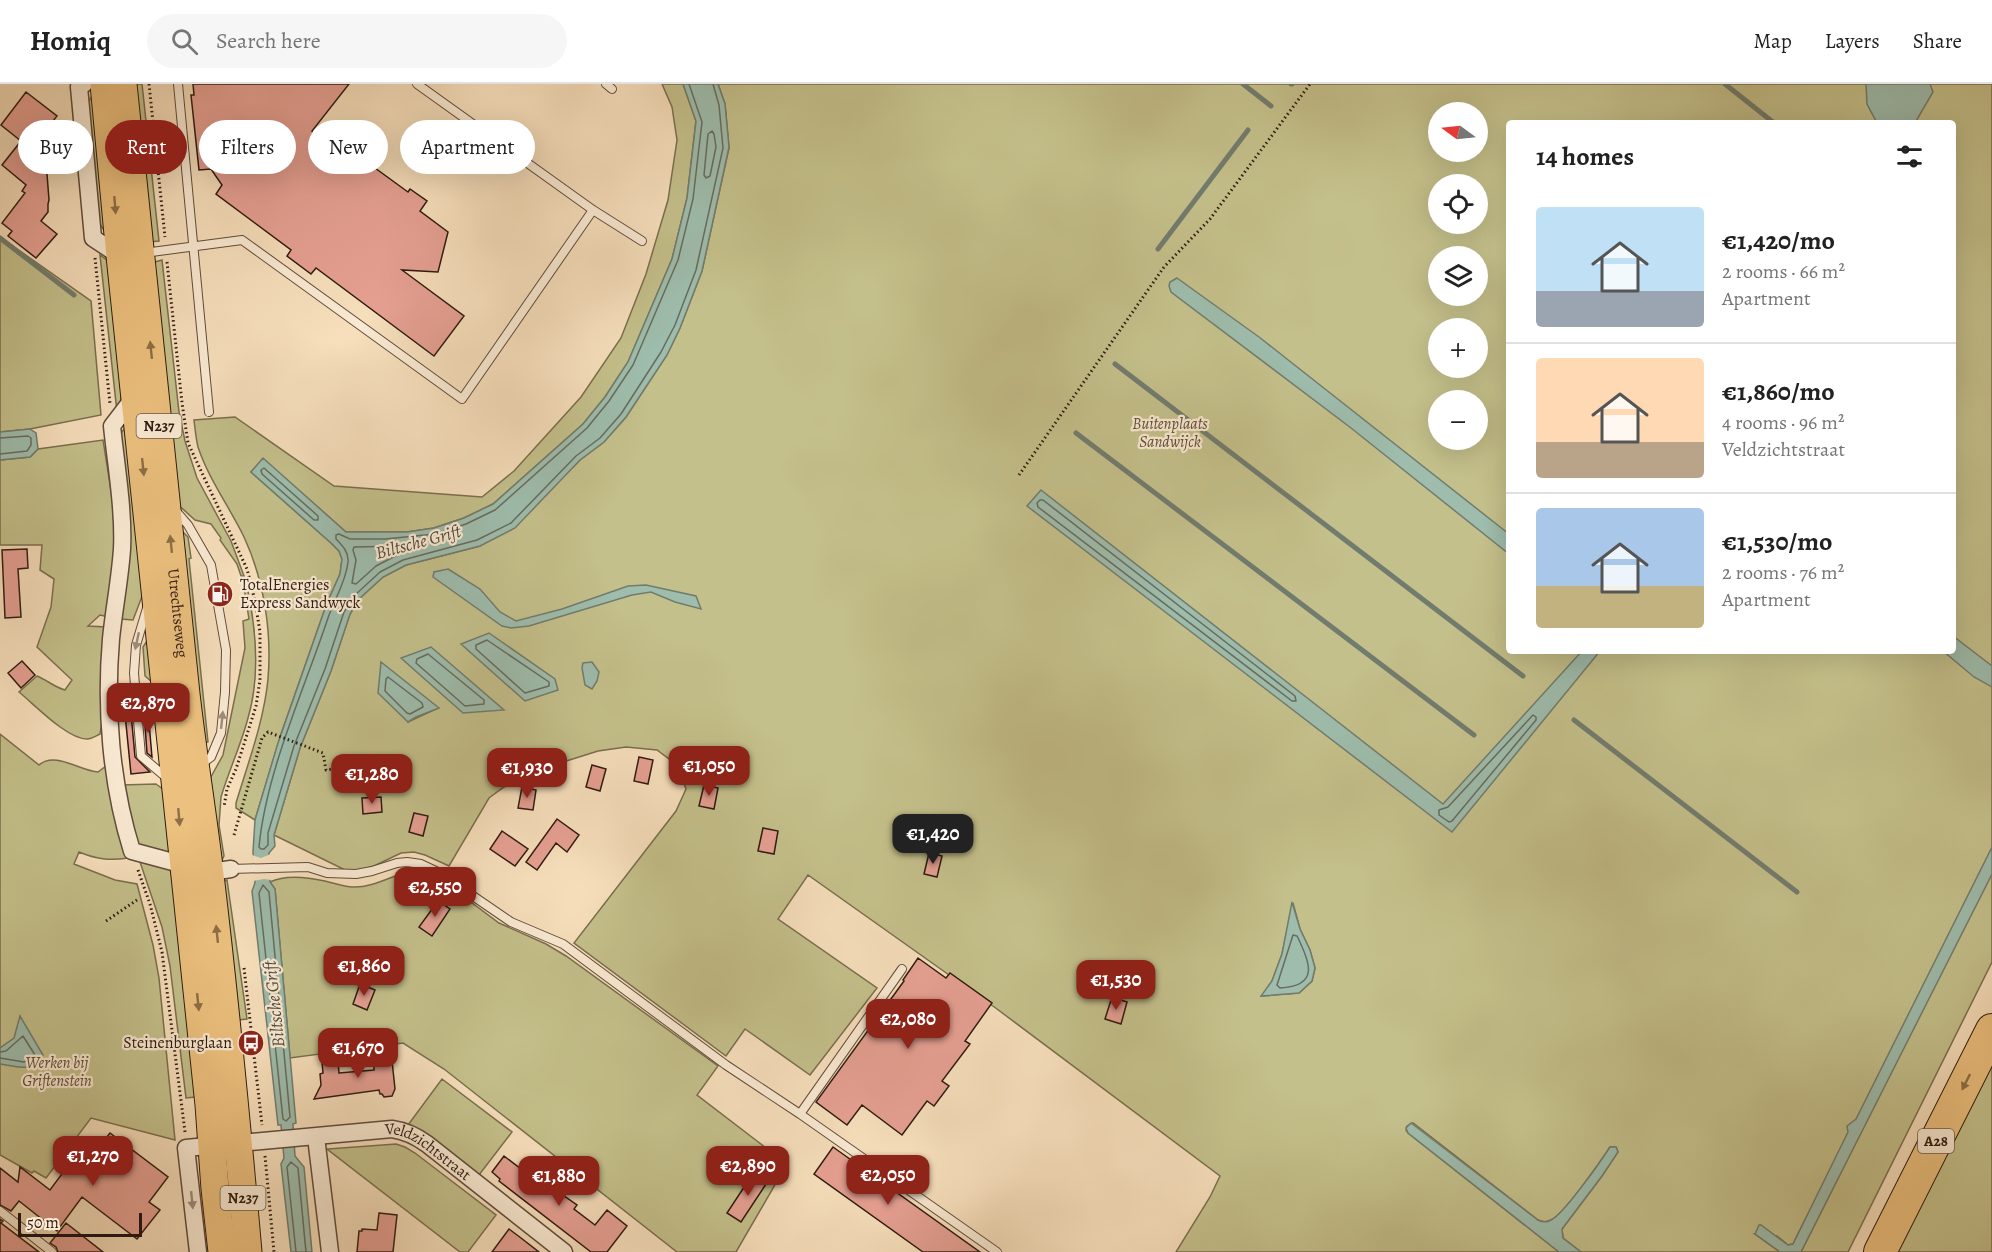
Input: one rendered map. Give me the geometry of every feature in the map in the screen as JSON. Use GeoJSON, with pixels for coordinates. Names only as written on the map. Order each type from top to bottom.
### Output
{"type":"FeatureCollection","features":[{"type":"Feature","properties":{"kind":"highway","name":"A28"},"geometry":{"type":"LineString","coordinates":[[1880,1252],[1992,1030]]}},
{"type":"Feature","properties":{"kind":"main road","name":"Utrechtseweg"},"geometry":{"type":"LineString","coordinates":[[104,84],[166,499],[185,777],[184,865],[246,1143],[222,1252]]}},
{"type":"Feature","properties":{"kind":"main road","name":"Utrechtseweg"},"geometry":{"type":"LineString","coordinates":[[123,84],[135,396],[155,585],[185,777],[220,871],[246,1143],[248,1252]]}},
{"type":"Feature","properties":{"kind":"street"},"geometry":{"type":"LineString","coordinates":[[84,84],[79,87],[93,238],[130,255]]}},
{"type":"Feature","properties":{"kind":"street"},"geometry":{"type":"LineString","coordinates":[[135,396],[112,426],[122,548],[111,638],[109,693],[113,754],[125,829],[132,850],[184,865]]}},
{"type":"Feature","properties":{"kind":"street","name":"Veldzichtstraat"},"geometry":{"type":"LineString","coordinates":[[246,1143],[392,1129],[415,1136],[564,1252]]}},
{"type":"Feature","properties":{"kind":"street"},"geometry":{"type":"LineString","coordinates":[[316,1137],[330,1252]]}},
{"type":"Feature","properties":{"kind":"street","name":"Utrechtseweg"},"geometry":{"type":"LineString","coordinates":[[198,1252],[246,1143]]}},
{"type":"Feature","properties":{"kind":"lane"},"geometry":{"type":"LineString","coordinates":[[178,84],[209,412]]}},
{"type":"Feature","properties":{"kind":"lane"},"geometry":{"type":"LineString","coordinates":[[417,84],[593,210],[642,241]]}},
{"type":"Feature","properties":{"kind":"lane"},"geometry":{"type":"LineString","coordinates":[[130,255],[243,240],[462,399],[593,210]]}},
{"type":"Feature","properties":{"kind":"lane"},"geometry":{"type":"LineString","coordinates":[[166,499],[188,525],[211,565],[226,650],[225,692],[220,733],[211,757],[185,777]]}},
{"type":"Feature","properties":{"kind":"lane"},"geometry":{"type":"LineString","coordinates":[[220,871],[308,867],[338,874],[372,871],[397,863],[421,864],[511,922],[563,944],[726,1065],[997,1252]]}},
{"type":"Feature","properties":{"kind":"lane"},"geometry":{"type":"LineString","coordinates":[[800,1114],[902,969]]}},
{"type":"Feature","properties":{"kind":"lane"},"geometry":{"type":"LineString","coordinates":[[0,1211],[52,1252]]}},
{"type":"Feature","properties":{"kind":"path"},"geometry":{"type":"LineString","coordinates":[[1019,475],[1164,267],[1210,219],[1310,84]]}},
{"type":"Feature","properties":{"kind":"path"},"geometry":{"type":"LineString","coordinates":[[93,238],[112,426]]}},
{"type":"Feature","properties":{"kind":"path"},"geometry":{"type":"LineString","coordinates":[[234,835],[262,738],[268,732],[323,753],[326,770],[355,766]]}},
{"type":"Feature","properties":{"kind":"path"},"geometry":{"type":"LineString","coordinates":[[132,850],[150,904],[162,952],[246,1143],[274,1252]]}},
{"type":"Feature","properties":{"kind":"path"},"geometry":{"type":"LineString","coordinates":[[106,921],[136,900]]}},
{"type":"Feature","properties":{"kind":"green space"},"geometry":{"type":"Polygon","coordinates":[[[133,84],[142,84],[146,120],[137,120],[133,84]]]}},
{"type":"Feature","properties":{"kind":"green space"},"geometry":{"type":"Polygon","coordinates":[[[662,84],[683,84],[696,121],[687,198],[672,259],[628,362],[605,397],[583,424],[493,504],[464,518],[434,528],[407,532],[346,532],[263,459],[251,472],[331,543],[339,551],[342,559],[340,574],[327,603],[281,734],[255,820],[236,808],[236,803],[255,742],[266,695],[269,643],[265,606],[257,571],[244,537],[213,482],[197,444],[194,420],[235,417],[334,486],[482,497],[514,471],[581,397],[621,338],[646,274],[668,200],[677,140],[672,107],[662,84]]]}},
{"type":"Feature","properties":{"kind":"green space","name":"Buitenplaats Sandwijck"},"geometry":{"type":"Polygon","coordinates":[[[718,84],[1992,84],[1992,962],[1848,1252],[1801,1252],[1849,1156],[1805,1220],[1793,1244],[1788,1245],[1777,1236],[1755,1234],[1780,1252],[1581,1252],[1563,1238],[1562,1229],[1618,1152],[1616,1147],[1610,1147],[1582,1187],[1557,1216],[1544,1222],[1538,1220],[1413,1123],[1407,1126],[1408,1133],[1559,1252],[1176,1252],[1210,1197],[1220,1176],[997,1009],[808,875],[778,919],[877,988],[810,1075],[745,1029],[726,1056],[574,943],[676,811],[686,789],[677,765],[657,750],[626,747],[598,751],[560,763],[504,787],[489,798],[449,866],[414,852],[401,853],[360,870],[345,870],[274,835],[300,748],[331,671],[350,614],[359,599],[383,577],[406,565],[480,546],[552,488],[580,460],[604,442],[626,417],[667,355],[702,271],[729,148],[725,104],[718,84]],[[381,663],[408,722],[438,708],[381,663]],[[1293,903],[1282,954],[1272,981],[1262,996],[1299,993],[1312,981],[1315,968],[1293,903]]]}},
{"type":"Feature","properties":{"kind":"green space"},"geometry":{"type":"Polygon","coordinates":[[[95,90],[108,236],[99,223],[93,164],[93,120],[89,120],[87,105],[95,90]]]}},
{"type":"Feature","properties":{"kind":"green space"},"geometry":{"type":"Polygon","coordinates":[[[142,174],[152,174],[159,241],[149,242],[142,174]]]}},
{"type":"Feature","properties":{"kind":"green space"},"geometry":{"type":"Polygon","coordinates":[[[0,237],[91,301],[101,415],[30,429],[0,432],[0,237]]]}},
{"type":"Feature","properties":{"kind":"green space"},"geometry":{"type":"Polygon","coordinates":[[[100,255],[112,264],[122,408],[117,412],[100,255]]]}},
{"type":"Feature","properties":{"kind":"green space"},"geometry":{"type":"Polygon","coordinates":[[[162,260],[179,412],[185,441],[197,478],[231,541],[244,576],[241,576],[237,564],[211,524],[195,520],[174,501],[151,266],[162,260]]]}},
{"type":"Feature","properties":{"kind":"green space"},"geometry":{"type":"Polygon","coordinates":[[[124,429],[127,435],[146,586],[133,620],[121,619],[120,435],[124,429]]]}},
{"type":"Feature","properties":{"kind":"green space"},"geometry":{"type":"Polygon","coordinates":[[[103,440],[118,548],[109,617],[100,615],[88,626],[107,627],[100,734],[87,739],[79,738],[61,728],[19,692],[37,676],[65,690],[72,680],[37,647],[51,607],[54,579],[40,570],[42,545],[0,545],[0,460],[30,457],[38,449],[103,440]]]}},
{"type":"Feature","properties":{"kind":"green space"},"geometry":{"type":"Polygon","coordinates":[[[183,532],[188,537],[191,558],[189,559],[208,742],[201,744],[183,532]]]}},
{"type":"Feature","properties":{"kind":"green space"},"geometry":{"type":"Polygon","coordinates":[[[243,582],[246,582],[256,650],[255,684],[245,728],[221,797],[219,825],[224,856],[222,860],[207,784],[223,755],[245,648],[243,621],[249,619],[243,582]]]}},
{"type":"Feature","properties":{"kind":"green space"},"geometry":{"type":"Polygon","coordinates":[[[151,635],[152,682],[145,676],[143,647],[151,635]]]}},
{"type":"Feature","properties":{"kind":"green space","name":"Werken bij Griftenstein"},"geometry":{"type":"Polygon","coordinates":[[[0,734],[39,765],[52,760],[98,772],[106,766],[128,858],[103,859],[79,852],[74,864],[115,880],[137,884],[159,978],[175,1140],[91,1118],[46,1178],[0,1155],[0,734]]]}},
{"type":"Feature","properties":{"kind":"green space"},"geometry":{"type":"Polygon","coordinates":[[[156,784],[168,793],[171,856],[141,848],[131,836],[121,785],[156,784]]]}},
{"type":"Feature","properties":{"kind":"green space"},"geometry":{"type":"Polygon","coordinates":[[[143,859],[171,867],[195,1097],[186,1098],[170,966],[162,927],[140,862],[143,859]]]}},
{"type":"Feature","properties":{"kind":"green space"},"geometry":{"type":"Polygon","coordinates":[[[421,869],[432,873],[499,923],[546,944],[566,956],[718,1066],[697,1095],[787,1164],[736,1252],[677,1252],[444,1069],[403,1043],[290,1058],[275,889],[270,882],[276,879],[297,877],[362,887],[421,869]]]}},
{"type":"Feature","properties":{"kind":"green space"},"geometry":{"type":"Polygon","coordinates":[[[227,880],[247,1019],[238,1020],[222,890],[224,881],[227,880]]]}},
{"type":"Feature","properties":{"kind":"green space"},"geometry":{"type":"Polygon","coordinates":[[[1992,1062],[1992,1252],[1897,1252],[1992,1062]]]}},
{"type":"Feature","properties":{"kind":"green space"},"geometry":{"type":"Polygon","coordinates":[[[442,1079],[512,1132],[479,1175],[423,1132],[408,1125],[442,1079]]]}},
{"type":"Feature","properties":{"kind":"green space"},"geometry":{"type":"Polygon","coordinates":[[[396,1144],[415,1153],[496,1215],[468,1252],[460,1252],[327,1149],[396,1144]]]}},
{"type":"Feature","properties":{"kind":"water","name":"Biltsche Grift"},"geometry":{"type":"Polygon","coordinates":[[[683,84],[718,84],[725,104],[729,147],[702,271],[667,355],[626,417],[604,442],[580,460],[515,528],[480,546],[406,565],[383,577],[359,599],[350,614],[331,671],[300,748],[274,835],[275,846],[269,853],[270,882],[275,889],[296,1123],[293,1124],[295,1156],[304,1167],[312,1252],[291,1252],[281,1164],[284,1158],[281,1125],[278,1125],[252,891],[255,883],[253,852],[255,820],[278,743],[327,603],[340,574],[342,559],[339,551],[331,543],[251,472],[263,458],[346,532],[407,532],[434,528],[464,518],[493,504],[583,424],[605,397],[628,362],[672,259],[687,198],[696,121],[683,84]]]}},
{"type":"Feature","properties":{"kind":"water"},"geometry":{"type":"Polygon","coordinates":[[[1866,84],[1930,84],[1933,92],[1917,120],[1875,120],[1867,104],[1866,84]]]}},
{"type":"Feature","properties":{"kind":"water"},"geometry":{"type":"Polygon","coordinates":[[[1177,278],[1259,337],[1506,532],[1506,552],[1351,428],[1171,292],[1170,282],[1177,278]]]}},
{"type":"Feature","properties":{"kind":"water"},"geometry":{"type":"Polygon","coordinates":[[[30,429],[36,433],[38,449],[30,457],[0,460],[0,432],[30,429]]]}},
{"type":"Feature","properties":{"kind":"water"},"geometry":{"type":"Polygon","coordinates":[[[1041,490],[1443,804],[1579,654],[1598,654],[1452,832],[1027,506],[1041,490]]]}},
{"type":"Feature","properties":{"kind":"water"},"geometry":{"type":"Polygon","coordinates":[[[448,569],[480,589],[500,612],[516,621],[562,609],[628,586],[646,585],[696,596],[701,609],[651,592],[632,595],[529,626],[511,628],[502,626],[433,577],[434,572],[448,569]]]}},
{"type":"Feature","properties":{"kind":"water"},"geometry":{"type":"Polygon","coordinates":[[[489,633],[555,679],[558,690],[525,701],[461,644],[489,633]]]}},
{"type":"Feature","properties":{"kind":"water"},"geometry":{"type":"Polygon","coordinates":[[[1956,638],[1992,666],[1992,687],[1974,677],[1947,654],[1956,654],[1956,638]]]}},
{"type":"Feature","properties":{"kind":"water"},"geometry":{"type":"Polygon","coordinates":[[[431,647],[504,710],[463,713],[401,658],[431,647]]]}},
{"type":"Feature","properties":{"kind":"water"},"geometry":{"type":"Polygon","coordinates":[[[381,662],[439,708],[408,722],[378,693],[381,662]]]}},
{"type":"Feature","properties":{"kind":"water"},"geometry":{"type":"Polygon","coordinates":[[[592,662],[599,672],[592,689],[585,685],[582,668],[583,663],[592,662]]]}},
{"type":"Feature","properties":{"kind":"water"},"geometry":{"type":"Polygon","coordinates":[[[1992,847],[1992,874],[1801,1252],[1780,1252],[1755,1234],[1759,1225],[1788,1245],[1793,1244],[1848,1132],[1847,1126],[1856,1119],[1992,847]]]}},
{"type":"Feature","properties":{"kind":"water"},"geometry":{"type":"Polygon","coordinates":[[[1292,902],[1315,968],[1312,981],[1299,993],[1261,996],[1272,981],[1282,954],[1292,902]]]}},
{"type":"Feature","properties":{"kind":"water"},"geometry":{"type":"Polygon","coordinates":[[[20,1016],[43,1055],[39,1061],[29,1067],[0,1064],[0,1048],[14,1038],[20,1016]]]}},
{"type":"Feature","properties":{"kind":"water"},"geometry":{"type":"Polygon","coordinates":[[[1411,1123],[1538,1220],[1544,1222],[1557,1216],[1582,1187],[1610,1147],[1616,1147],[1618,1152],[1562,1229],[1563,1238],[1581,1252],[1559,1252],[1408,1133],[1406,1128],[1411,1123]]]}},
{"type":"Feature","properties":{"kind":"pier"},"geometry":{"type":"Polygon","coordinates":[[[271,854],[271,880],[253,881],[252,855],[261,858],[271,854]]]}},
{"type":"Feature","properties":{"kind":"building"},"geometry":{"type":"Polygon","coordinates":[[[193,84],[349,84],[321,120],[308,120],[308,174],[383,174],[408,192],[410,189],[427,201],[420,211],[448,232],[438,272],[402,270],[464,316],[434,356],[316,268],[311,274],[287,256],[291,250],[216,194],[222,185],[214,174],[296,174],[296,120],[199,120],[199,170],[191,95],[194,95],[193,84]]]}},
{"type":"Feature","properties":{"kind":"building"},"geometry":{"type":"Polygon","coordinates":[[[26,92],[57,116],[54,120],[18,120],[18,139],[1,125],[26,92]]]}},
{"type":"Feature","properties":{"kind":"building"},"geometry":{"type":"Polygon","coordinates":[[[18,145],[18,174],[47,174],[48,212],[41,221],[57,234],[36,258],[8,236],[12,231],[2,223],[25,193],[22,191],[26,185],[2,165],[18,145]]]}},
{"type":"Feature","properties":{"kind":"building"},"geometry":{"type":"Polygon","coordinates":[[[27,549],[28,568],[18,569],[21,617],[5,618],[2,550],[27,549]]]}},
{"type":"Feature","properties":{"kind":"building"},"geometry":{"type":"Polygon","coordinates":[[[22,661],[35,675],[21,688],[8,673],[22,661]]]}},
{"type":"Feature","properties":{"kind":"building"},"geometry":{"type":"Polygon","coordinates":[[[148,711],[152,757],[147,753],[144,712],[148,711]]]}},
{"type":"Feature","properties":{"kind":"building"},"geometry":{"type":"Polygon","coordinates":[[[131,713],[135,757],[150,772],[131,774],[125,714],[131,713]]]}},
{"type":"Feature","properties":{"kind":"building"},"geometry":{"type":"Polygon","coordinates":[[[639,757],[653,760],[648,784],[634,781],[639,757]]]}},
{"type":"Feature","properties":{"kind":"building"},"geometry":{"type":"Polygon","coordinates":[[[592,765],[606,769],[600,791],[586,787],[592,765]]]}},
{"type":"Feature","properties":{"kind":"building"},"geometry":{"type":"Polygon","coordinates":[[[704,785],[718,788],[714,809],[699,806],[704,785]]]}},
{"type":"Feature","properties":{"kind":"building"},"geometry":{"type":"Polygon","coordinates":[[[522,787],[536,790],[533,810],[518,808],[522,787]]]}},
{"type":"Feature","properties":{"kind":"building"},"geometry":{"type":"Polygon","coordinates":[[[381,797],[382,812],[363,814],[362,798],[381,797]]]}},
{"type":"Feature","properties":{"kind":"building"},"geometry":{"type":"Polygon","coordinates":[[[414,813],[428,816],[423,836],[409,832],[414,813]]]}},
{"type":"Feature","properties":{"kind":"building"},"geometry":{"type":"Polygon","coordinates":[[[557,819],[579,835],[567,852],[556,843],[537,870],[526,862],[557,819]]]}},
{"type":"Feature","properties":{"kind":"building"},"geometry":{"type":"Polygon","coordinates":[[[763,828],[778,831],[774,854],[758,851],[763,828]]]}},
{"type":"Feature","properties":{"kind":"building"},"geometry":{"type":"Polygon","coordinates":[[[502,831],[528,849],[515,866],[490,849],[502,831]]]}},
{"type":"Feature","properties":{"kind":"building"},"geometry":{"type":"Polygon","coordinates":[[[929,853],[942,856],[937,877],[924,874],[929,853]]]}},
{"type":"Feature","properties":{"kind":"building"},"geometry":{"type":"Polygon","coordinates":[[[438,901],[450,909],[432,936],[419,927],[438,901]]]}},
{"type":"Feature","properties":{"kind":"building"},"geometry":{"type":"Polygon","coordinates":[[[918,958],[946,978],[950,973],[992,1003],[965,1041],[970,1044],[942,1081],[949,1086],[934,1106],[927,1101],[902,1135],[862,1105],[847,1125],[816,1102],[904,981],[918,958]]]}},
{"type":"Feature","properties":{"kind":"building"},"geometry":{"type":"Polygon","coordinates":[[[360,984],[375,990],[367,1010],[353,1004],[360,984]]]}},
{"type":"Feature","properties":{"kind":"building"},"geometry":{"type":"Polygon","coordinates":[[[1112,997],[1127,1002],[1121,1024],[1105,1019],[1112,997]]]}},
{"type":"Feature","properties":{"kind":"building"},"geometry":{"type":"Polygon","coordinates":[[[391,1051],[395,1089],[392,1096],[384,1097],[379,1090],[314,1099],[321,1085],[322,1062],[338,1060],[339,1073],[374,1070],[374,1063],[377,1063],[375,1053],[391,1051]]]}},
{"type":"Feature","properties":{"kind":"building"},"geometry":{"type":"Polygon","coordinates":[[[110,1133],[168,1177],[149,1202],[160,1210],[137,1239],[82,1197],[57,1231],[19,1201],[11,1211],[0,1205],[0,1168],[18,1182],[20,1167],[50,1190],[88,1139],[99,1147],[110,1133]]]}},
{"type":"Feature","properties":{"kind":"building"},"geometry":{"type":"Polygon","coordinates":[[[833,1147],[980,1252],[923,1252],[814,1174],[833,1147]]]}},
{"type":"Feature","properties":{"kind":"building"},"geometry":{"type":"Polygon","coordinates":[[[504,1156],[525,1172],[528,1168],[537,1176],[547,1164],[557,1171],[549,1182],[557,1191],[577,1205],[574,1209],[595,1225],[607,1210],[627,1226],[607,1252],[591,1252],[499,1181],[500,1179],[492,1172],[504,1156]]]}},
{"type":"Feature","properties":{"kind":"building"},"geometry":{"type":"Polygon","coordinates":[[[754,1172],[768,1181],[741,1222],[727,1213],[754,1172]]]}},
{"type":"Feature","properties":{"kind":"building"},"geometry":{"type":"Polygon","coordinates":[[[379,1213],[397,1215],[393,1252],[357,1252],[359,1231],[362,1229],[377,1230],[379,1213]]]}},
{"type":"Feature","properties":{"kind":"building"},"geometry":{"type":"Polygon","coordinates":[[[0,1219],[3,1221],[1,1223],[39,1252],[0,1252],[0,1219]]]}},
{"type":"Feature","properties":{"kind":"building"},"geometry":{"type":"Polygon","coordinates":[[[66,1223],[103,1252],[58,1252],[56,1247],[50,1243],[66,1223]]]}},
{"type":"Feature","properties":{"kind":"building"},"geometry":{"type":"Polygon","coordinates":[[[509,1229],[521,1238],[539,1252],[492,1252],[509,1229]]]}},
{"type":"Feature","properties":{"kind":"waterway"},"geometry":{"type":"LineString","coordinates":[[1243,84],[1271,106]]}},
{"type":"Feature","properties":{"kind":"waterway"},"geometry":{"type":"LineString","coordinates":[[1725,84],[1770,120]]}},
{"type":"Feature","properties":{"kind":"waterway"},"geometry":{"type":"LineString","coordinates":[[1158,249],[1248,130]]}},
{"type":"Feature","properties":{"kind":"waterway"},"geometry":{"type":"LineString","coordinates":[[0,238],[74,295]]}},
{"type":"Feature","properties":{"kind":"waterway"},"geometry":{"type":"LineString","coordinates":[[1115,364],[1523,676]]}},
{"type":"Feature","properties":{"kind":"waterway"},"geometry":{"type":"LineString","coordinates":[[1076,433],[1474,735]]}},
{"type":"Feature","properties":{"kind":"waterway"},"geometry":{"type":"LineString","coordinates":[[1574,720],[1797,892]]}},
{"type":"Feature","properties":{"kind":"place","name":"TotalEnergies Express Sandwyck"},"geometry":{"type":"Point","coordinates":[220,594]}},
{"type":"Feature","properties":{"kind":"place","name":"Steinenburglaan"},"geometry":{"type":"Point","coordinates":[251,1043]}}]}
